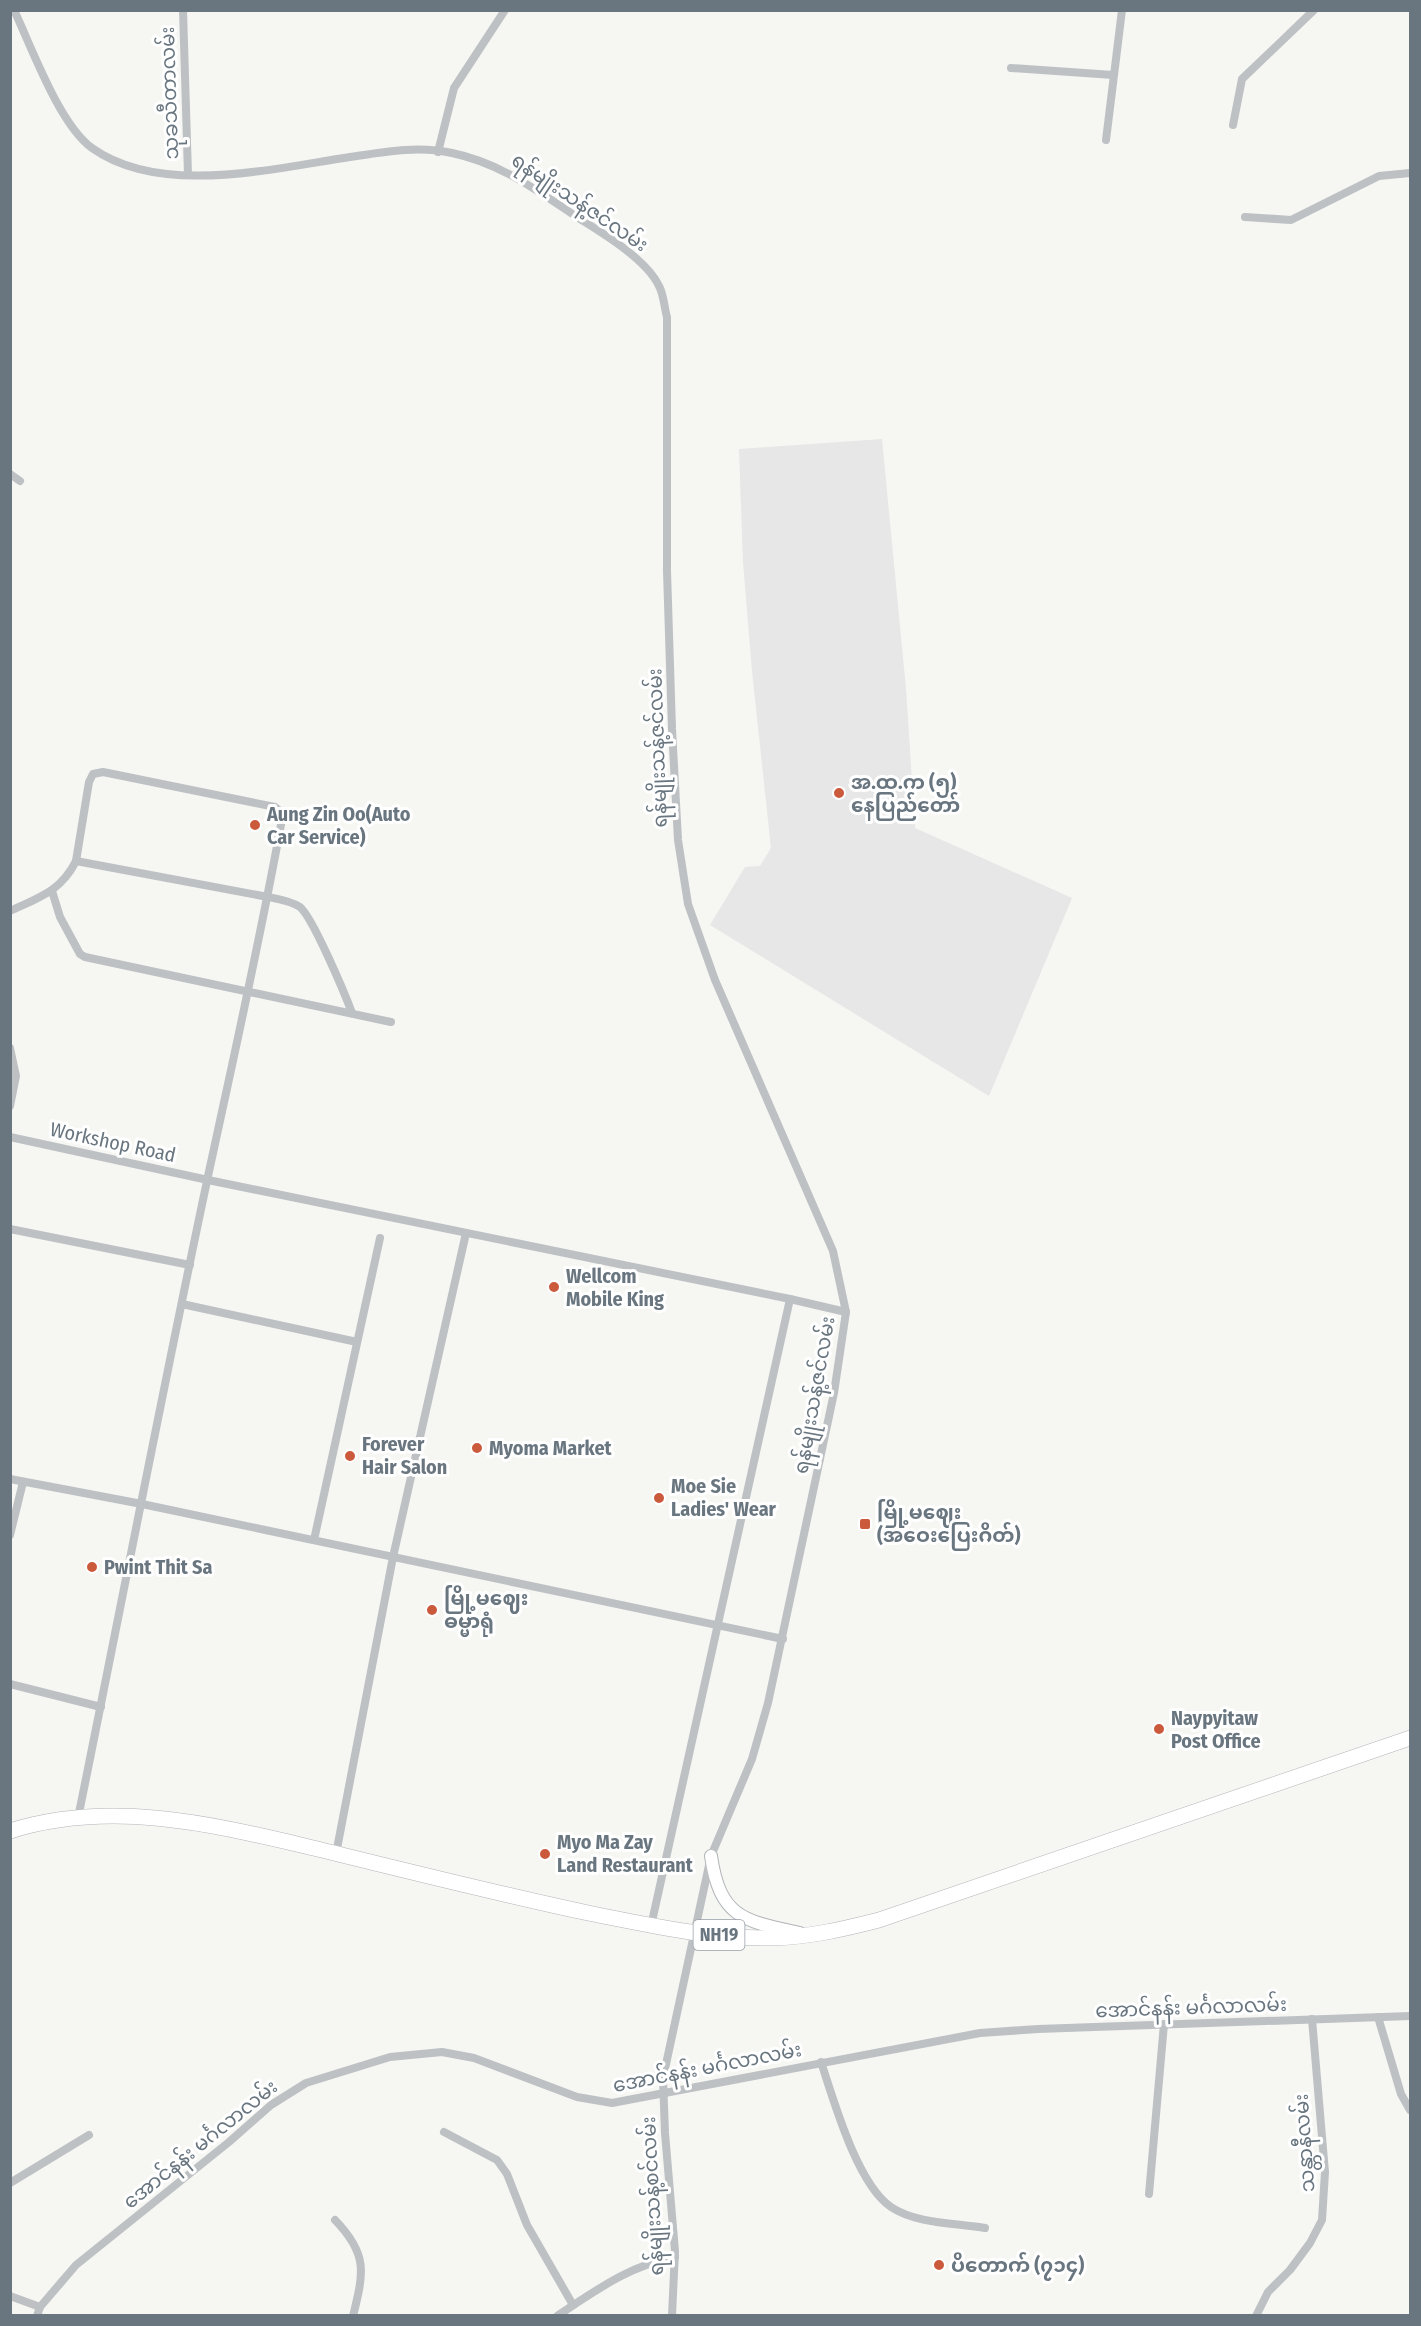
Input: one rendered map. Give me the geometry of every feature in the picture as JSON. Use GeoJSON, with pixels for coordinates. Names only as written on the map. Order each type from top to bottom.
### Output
{"type":"FeatureCollection","features":[{"type":"Feature","properties":{"kind":"highway","name":"NH19"},"geometry":{"type":"LineString","coordinates":[[10,1831],[42,1821],[113,1815],[169,1818],[229,1828],[651,1926],[694,1934],[771,1938],[810,1935],[879,1920],[1410,1738]]}},
{"type":"Feature","properties":{"kind":"main road"},"geometry":{"type":"LineString","coordinates":[[711,1856],[715,1883],[723,1898],[738,1915],[758,1924],[810,1935]]}},
{"type":"Feature","properties":{"kind":"street","name":"ရန်မျိုးသန့်ဇင်လမ်း"},"geometry":{"type":"LineString","coordinates":[[14,10],[64,116],[90,146],[109,158],[147,172],[206,177],[405,149],[438,152],[498,166],[599,230],[645,267],[659,286],[667,317],[668,571],[672,729],[678,840],[688,904],[715,980],[833,1251],[842,1282],[846,1312],[834,1393],[783,1639],[752,1759],[711,1856],[694,1934]]}},
{"type":"Feature","properties":{"kind":"street","name":"သုခသီတာလမ်း"},"geometry":{"type":"LineString","coordinates":[[183,10],[188,175]]}},
{"type":"Feature","properties":{"kind":"street"},"geometry":{"type":"LineString","coordinates":[[438,152],[454,88],[505,10]]}},
{"type":"Feature","properties":{"kind":"street"},"geometry":{"type":"LineString","coordinates":[[1106,140],[1122,10]]}},
{"type":"Feature","properties":{"kind":"street"},"geometry":{"type":"LineString","coordinates":[[1233,125],[1242,79],[1314,10]]}},
{"type":"Feature","properties":{"kind":"street"},"geometry":{"type":"LineString","coordinates":[[1011,68],[1113,75]]}},
{"type":"Feature","properties":{"kind":"street"},"geometry":{"type":"LineString","coordinates":[[1245,217],[1291,220],[1379,176],[1410,173]]}},
{"type":"Feature","properties":{"kind":"street"},"geometry":{"type":"LineString","coordinates":[[10,474],[20,481]]}},
{"type":"Feature","properties":{"kind":"street"},"geometry":{"type":"LineString","coordinates":[[10,911],[52,891],[68,878],[76,861],[89,782],[93,774],[103,772],[274,807],[280,811],[282,819],[250,992],[207,1180],[78,1818]]}},
{"type":"Feature","properties":{"kind":"street"},"geometry":{"type":"LineString","coordinates":[[76,861],[268,897],[300,908],[307,917],[352,1013]]}},
{"type":"Feature","properties":{"kind":"street"},"geometry":{"type":"LineString","coordinates":[[52,891],[60,917],[81,954],[85,957],[391,1022]]}},
{"type":"Feature","properties":{"kind":"street"},"geometry":{"type":"LineString","coordinates":[[10,1048],[16,1076],[10,1106]]}},
{"type":"Feature","properties":{"kind":"street","name":"Workshop Road"},"geometry":{"type":"LineString","coordinates":[[10,1137],[846,1312]]}},
{"type":"Feature","properties":{"kind":"street"},"geometry":{"type":"LineString","coordinates":[[10,1229],[190,1264]]}},
{"type":"Feature","properties":{"kind":"street"},"geometry":{"type":"LineString","coordinates":[[336,1854],[393,1557],[466,1233]]}},
{"type":"Feature","properties":{"kind":"street"},"geometry":{"type":"LineString","coordinates":[[314,1540],[380,1238]]}},
{"type":"Feature","properties":{"kind":"street"},"geometry":{"type":"LineString","coordinates":[[651,1926],[790,1299]]}},
{"type":"Feature","properties":{"kind":"street"},"geometry":{"type":"LineString","coordinates":[[182,1304],[357,1342]]}},
{"type":"Feature","properties":{"kind":"street"},"geometry":{"type":"LineString","coordinates":[[10,1479],[142,1503],[783,1639]]}},
{"type":"Feature","properties":{"kind":"street"},"geometry":{"type":"LineString","coordinates":[[10,1535],[23,1482]]}},
{"type":"Feature","properties":{"kind":"street"},"geometry":{"type":"LineString","coordinates":[[10,1684],[100,1707]]}},
{"type":"Feature","properties":{"kind":"street","name":"ရန်မျိုးသန့်စင်လမ်း"},"geometry":{"type":"LineString","coordinates":[[672,2316],[675,2257],[663,2078],[694,1934]]}},
{"type":"Feature","properties":{"kind":"street","name":"အောင်နန်း မင်္ဂလာလမ်း"},"geometry":{"type":"LineString","coordinates":[[38,2311],[76,2265],[229,2142],[271,2104],[306,2083],[339,2070],[390,2057],[442,2052],[474,2058],[577,2097],[612,2103],[980,2033],[1410,2016]]}},
{"type":"Feature","properties":{"kind":"street"},"geometry":{"type":"LineString","coordinates":[[1378,2017],[1401,2094],[1410,2110]]}},
{"type":"Feature","properties":{"kind":"street","name":"သန္တာနီလမ်း"},"geometry":{"type":"LineString","coordinates":[[1256,2316],[1268,2292],[1290,2270],[1310,2243],[1322,2220],[1325,2172],[1312,2019]]}},
{"type":"Feature","properties":{"kind":"street"},"geometry":{"type":"LineString","coordinates":[[1149,2194],[1164,2025]]}},
{"type":"Feature","properties":{"kind":"street"},"geometry":{"type":"LineString","coordinates":[[821,2062],[849,2143],[872,2186],[891,2207],[916,2217],[985,2228]]}},
{"type":"Feature","properties":{"kind":"street"},"geometry":{"type":"LineString","coordinates":[[444,2132],[497,2160],[507,2175],[527,2225],[573,2305]]}},
{"type":"Feature","properties":{"kind":"street"},"geometry":{"type":"LineString","coordinates":[[10,2183],[88,2135]]}},
{"type":"Feature","properties":{"kind":"street"},"geometry":{"type":"LineString","coordinates":[[335,2220],[352,2239],[362,2262],[362,2277],[353,2316]]}},
{"type":"Feature","properties":{"kind":"street"},"geometry":{"type":"LineString","coordinates":[[557,2316],[611,2280],[654,2261],[675,2257]]}},
{"type":"Feature","properties":{"kind":"street"},"geometry":{"type":"LineString","coordinates":[[10,2296],[38,2311]]}},
{"type":"Feature","properties":{"kind":"shaded area","name":"အ.ထ.က (၅) နေပြည်တော်"},"geometry":{"type":"Polygon","coordinates":[[[882,439],[906,689],[915,828],[1072,898],[989,1096],[710,925],[745,867],[760,866],[771,848],[743,562],[739,449],[882,439]]]}},
{"type":"Feature","properties":{"kind":"place","name":"အ.ထ.က (၅) နေပြည်တော်"},"geometry":{"type":"Point","coordinates":[839,793]}},
{"type":"Feature","properties":{"kind":"place","name":"Aung Zin Oo(Auto Car Service)"},"geometry":{"type":"Point","coordinates":[255,825]}},
{"type":"Feature","properties":{"kind":"place","name":"Wellcom Mobile King"},"geometry":{"type":"Point","coordinates":[554,1287]}},
{"type":"Feature","properties":{"kind":"place","name":"Myoma Market"},"geometry":{"type":"Point","coordinates":[477,1448]}},
{"type":"Feature","properties":{"kind":"place","name":"Forever Hair Salon"},"geometry":{"type":"Point","coordinates":[350,1456]}},
{"type":"Feature","properties":{"kind":"place","name":"Moe Sie Ladies' Wear"},"geometry":{"type":"Point","coordinates":[659,1498]}},
{"type":"Feature","properties":{"kind":"place","name":"မြို့မဈေး (အဝေးပြေးဂိတ်)"},"geometry":{"type":"Point","coordinates":[865,1524]}},
{"type":"Feature","properties":{"kind":"place","name":"Pwint Thit Sa"},"geometry":{"type":"Point","coordinates":[92,1567]}},
{"type":"Feature","properties":{"kind":"place","name":"မြို့မဈေး ဓမ္မာရုံ"},"geometry":{"type":"Point","coordinates":[432,1610]}},
{"type":"Feature","properties":{"kind":"place","name":"Naypyitaw Post Office"},"geometry":{"type":"Point","coordinates":[1159,1729]}},
{"type":"Feature","properties":{"kind":"place","name":"Myo Ma Zay Land Restaurant"},"geometry":{"type":"Point","coordinates":[545,1854]}},
{"type":"Feature","properties":{"kind":"place","name":"ပိတောက် (၇၁၄)"},"geometry":{"type":"Point","coordinates":[939,2265]}}]}
